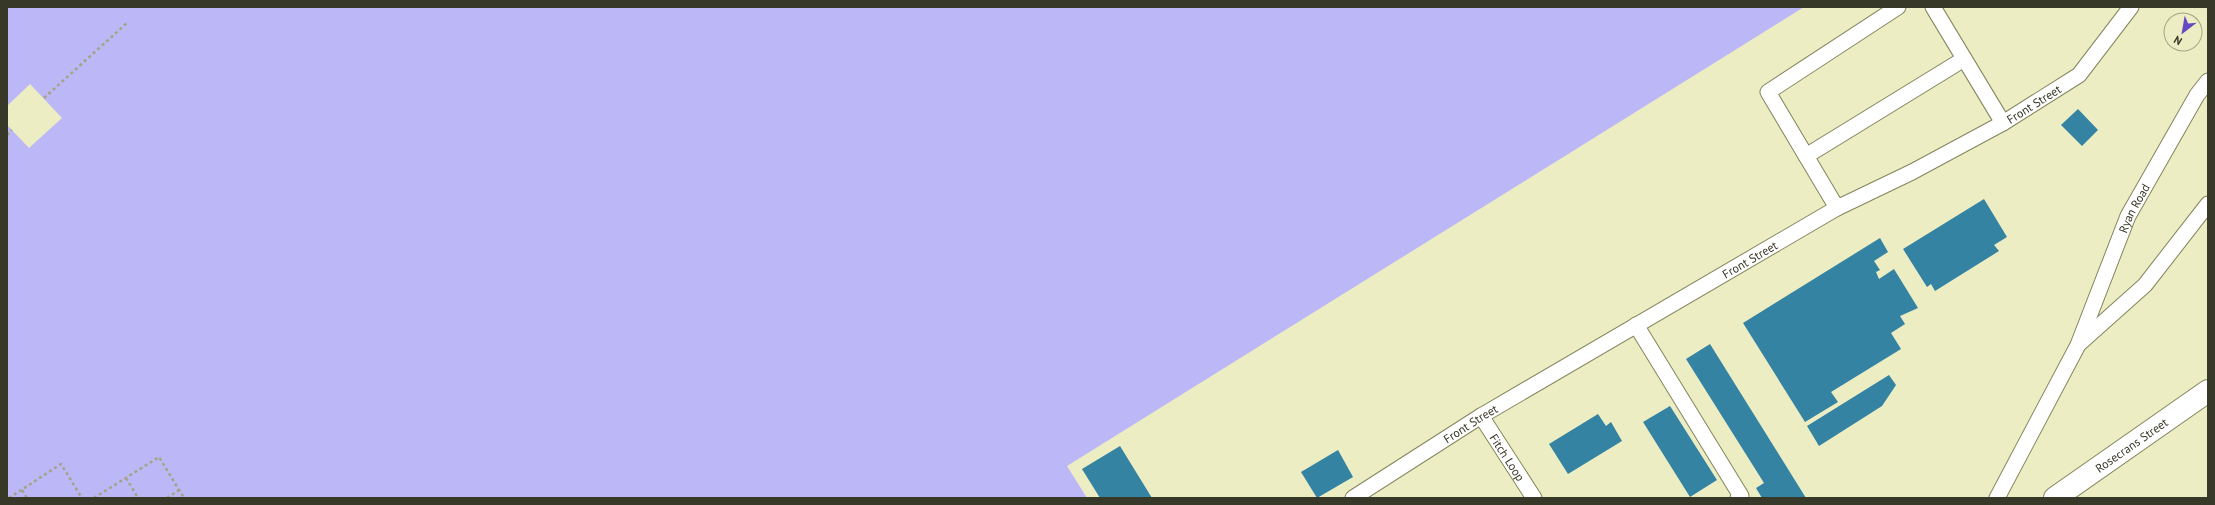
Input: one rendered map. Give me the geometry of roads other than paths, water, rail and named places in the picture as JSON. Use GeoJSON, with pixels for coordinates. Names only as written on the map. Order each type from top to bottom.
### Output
{"type":"FeatureCollection","features":[{"type":"Feature","properties":{"kind":"street","name":"Rosecrans Street"},"geometry":{"type":"LineString","coordinates":[[2055,498],[2208,391]]}},
{"type":"Feature","properties":{"kind":"lane"},"geometry":{"type":"LineString","coordinates":[[1837,208],[1768,92],[1898,7]]}},
{"type":"Feature","properties":{"kind":"lane"},"geometry":{"type":"LineString","coordinates":[[1933,7],[2003,123]]}},
{"type":"Feature","properties":{"kind":"lane","name":"Front Street"},"geometry":{"type":"LineString","coordinates":[[1353,498],[1481,416],[1837,208],[1912,172],[2003,123],[2079,75],[2131,7]]}},
{"type":"Feature","properties":{"kind":"lane"},"geometry":{"type":"LineString","coordinates":[[1806,156],[1964,59]]}},
{"type":"Feature","properties":{"kind":"lane","name":"Ryan Road"},"geometry":{"type":"LineString","coordinates":[[1997,498],[2078,345],[2128,216],[2197,95],[2208,81]]}},
{"type":"Feature","properties":{"kind":"lane","name":"Ryan Road"},"geometry":{"type":"LineString","coordinates":[[2078,345],[2145,285],[2208,204]]}},
{"type":"Feature","properties":{"kind":"lane"},"geometry":{"type":"LineString","coordinates":[[1636,325],[1741,496],[1738,498]]}},
{"type":"Feature","properties":{"kind":"lane","name":"Fitch Loop"},"geometry":{"type":"LineString","coordinates":[[1481,416],[1534,498]]}}]}
